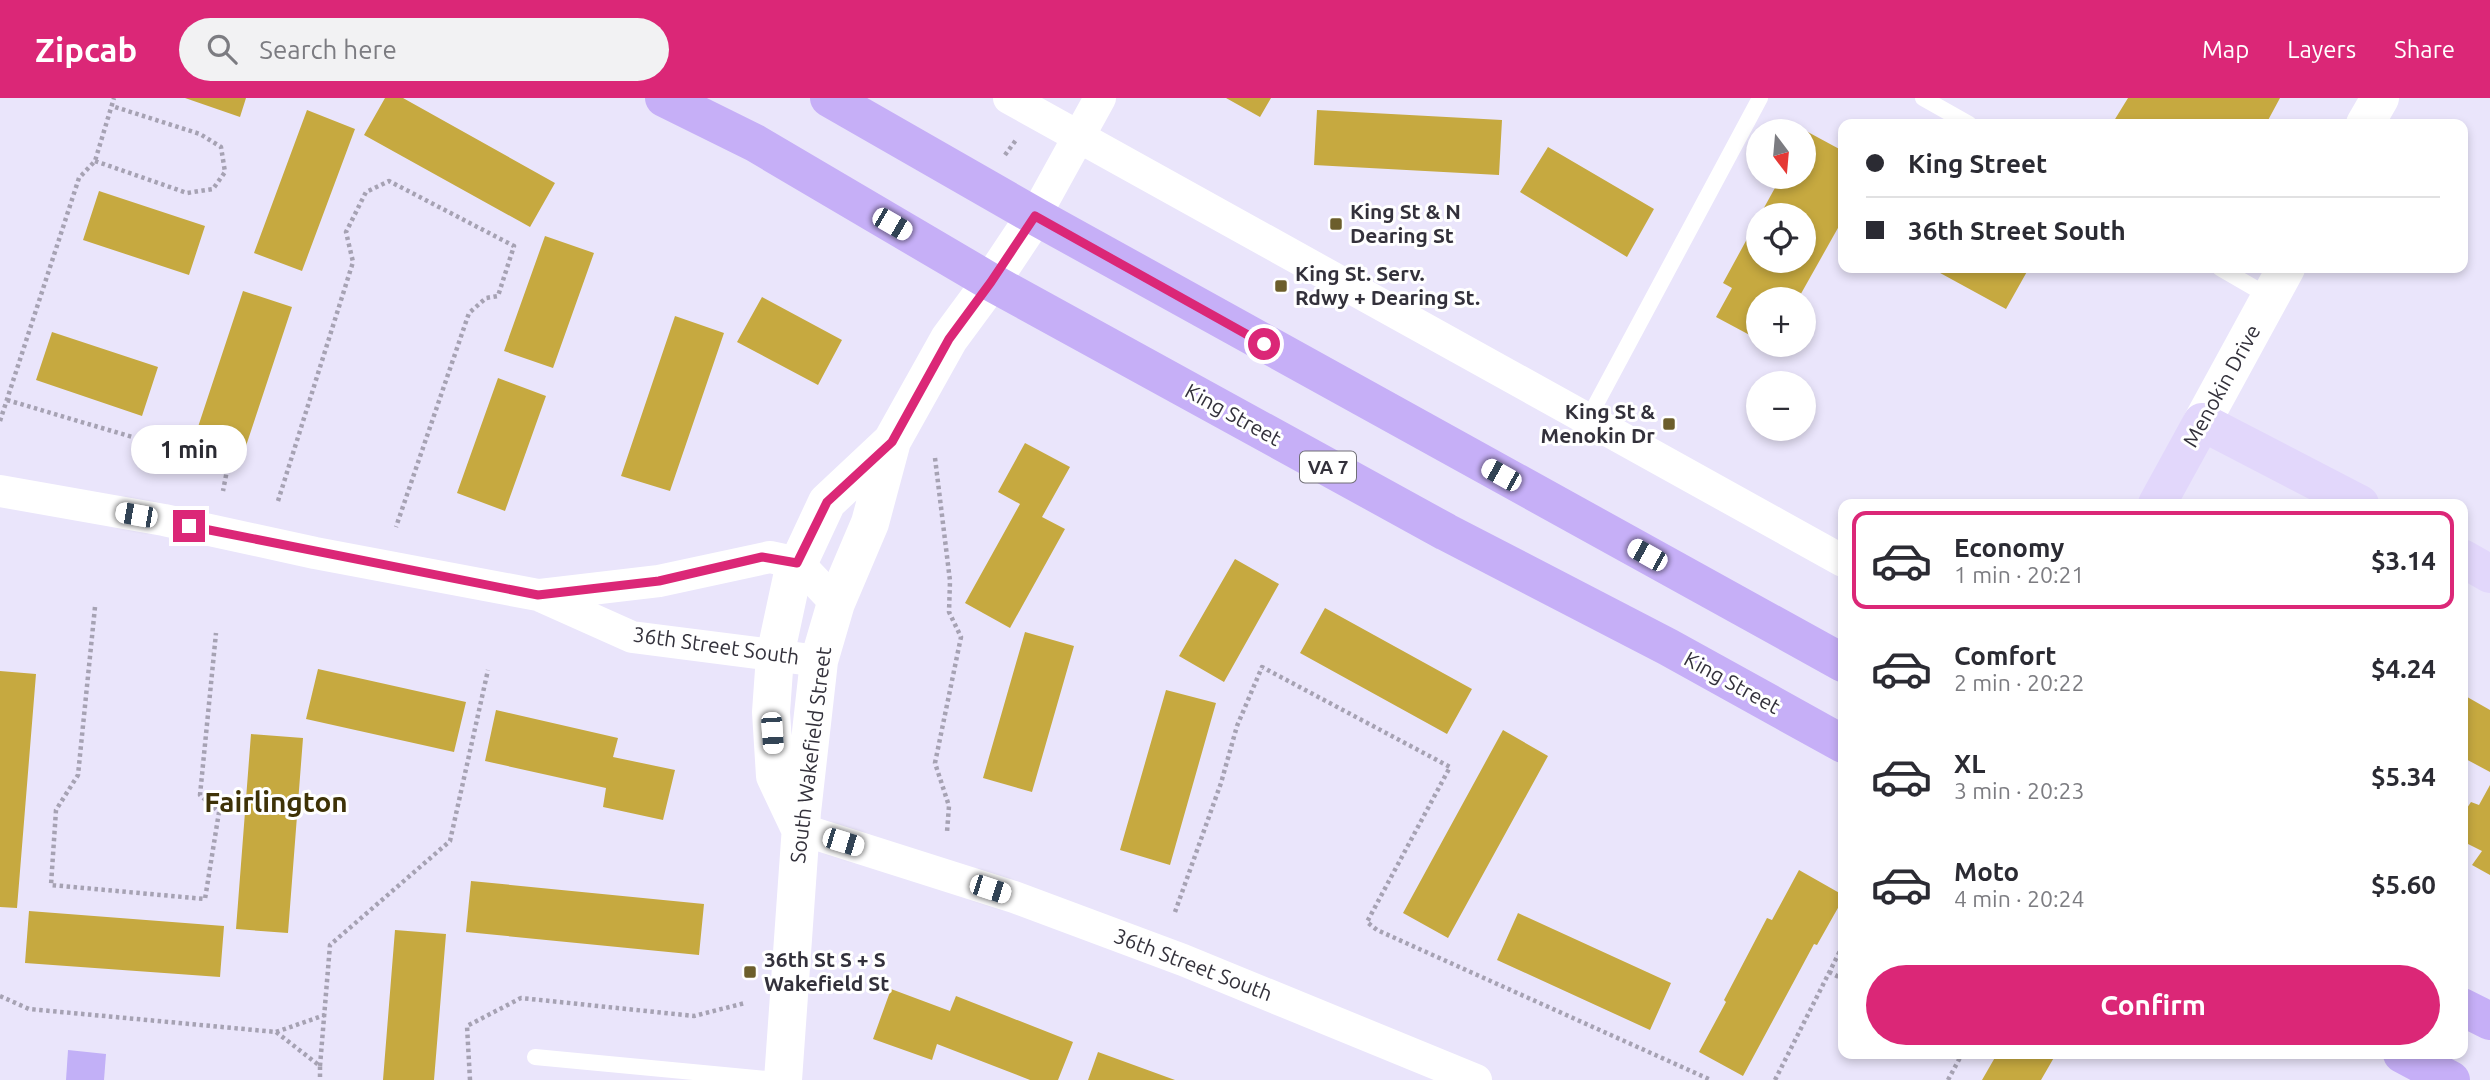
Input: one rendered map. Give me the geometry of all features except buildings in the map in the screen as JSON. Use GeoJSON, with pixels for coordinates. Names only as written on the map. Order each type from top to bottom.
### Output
{"type":"FeatureCollection","features":[{"type":"Feature","properties":{"kind":"main road","name":"King Street"},"geometry":{"type":"LineString","coordinates":[[664,98],[755,143],[991,282],[1446,532],[1668,647],[1838,741]]}},
{"type":"Feature","properties":{"kind":"main road"},"geometry":{"type":"LineString","coordinates":[[829,98],[1035,216],[1838,660]]}},
{"type":"Feature","properties":{"kind":"main road"},"geometry":{"type":"LineString","coordinates":[[2202,422],[2350,499]]}},
{"type":"Feature","properties":{"kind":"main road","name":"Menokin Drive"},"geometry":{"type":"LineString","coordinates":[[2160,499],[2202,422]]}},
{"type":"Feature","properties":{"kind":"main road"},"geometry":{"type":"LineString","coordinates":[[2468,561],[2490,574]]}},
{"type":"Feature","properties":{"kind":"main road"},"geometry":{"type":"LineString","coordinates":[[2468,1010],[2490,1021]]}},
{"type":"Feature","properties":{"kind":"main road"},"geometry":{"type":"LineString","coordinates":[[2411,1059],[2451,1080]]}},
{"type":"Feature","properties":{"kind":"street"},"geometry":{"type":"LineString","coordinates":[[1009,98],[1838,558]]}},
{"type":"Feature","properties":{"kind":"street"},"geometry":{"type":"LineString","coordinates":[[1035,216],[1100,98]]}},
{"type":"Feature","properties":{"kind":"street"},"geometry":{"type":"LineString","coordinates":[[2368,119],[2380,98]]}},
{"type":"Feature","properties":{"kind":"street","name":"South Wakefield Street"},"geometry":{"type":"LineString","coordinates":[[780,1080],[800,829],[819,661],[836,603],[870,523],[892,442],[949,339],[1035,216]]}},
{"type":"Feature","properties":{"kind":"street","name":"Menokin Drive"},"geometry":{"type":"LineString","coordinates":[[2202,422],[2278,282]]}},
{"type":"Feature","properties":{"kind":"street","name":"South Wakefield Street"},"geometry":{"type":"LineString","coordinates":[[800,829],[775,776],[771,712],[775,656],[792,577],[827,502],[892,442]]}},
{"type":"Feature","properties":{"kind":"street","name":"36th Street South"},"geometry":{"type":"LineString","coordinates":[[0,491],[164,520],[538,595],[632,637],[819,661]]}},
{"type":"Feature","properties":{"kind":"street"},"geometry":{"type":"LineString","coordinates":[[538,595],[659,581],[762,557],[797,563],[836,603]]}},
{"type":"Feature","properties":{"kind":"street","name":"36th Street South"},"geometry":{"type":"LineString","coordinates":[[800,829],[1014,897],[1183,960],[1476,1080]]}},
{"type":"Feature","properties":{"kind":"lane"},"geometry":{"type":"LineString","coordinates":[[1588,419],[1760,98]]}},
{"type":"Feature","properties":{"kind":"lane"},"geometry":{"type":"LineString","coordinates":[[1923,98],[1960,119]]}},
{"type":"Feature","properties":{"kind":"lane"},"geometry":{"type":"LineString","coordinates":[[2241,273],[2278,282]]}},
{"type":"Feature","properties":{"kind":"lane"},"geometry":{"type":"LineString","coordinates":[[535,1057],[780,1080]]}},
{"type":"Feature","properties":{"kind":"path"},"geometry":{"type":"LineString","coordinates":[[0,421],[79,178],[95,161],[114,98]]}},
{"type":"Feature","properties":{"kind":"path"},"geometry":{"type":"LineString","coordinates":[[95,161],[187,192],[213,189],[225,172],[221,147],[200,134],[112,106]]}},
{"type":"Feature","properties":{"kind":"path"},"geometry":{"type":"LineString","coordinates":[[1000,162],[1018,136]]}},
{"type":"Feature","properties":{"kind":"path"},"geometry":{"type":"LineString","coordinates":[[278,501],[353,262],[346,232],[366,192],[389,181],[514,246],[498,296],[486,298],[469,313],[396,527]]}},
{"type":"Feature","properties":{"kind":"path"},"geometry":{"type":"LineString","coordinates":[[7,400],[156,444],[229,460],[223,491]]}},
{"type":"Feature","properties":{"kind":"path"},"geometry":{"type":"LineString","coordinates":[[935,457],[950,581],[949,612],[961,637],[935,763],[949,806],[947,832]]}},
{"type":"Feature","properties":{"kind":"path"},"geometry":{"type":"LineString","coordinates":[[95,607],[78,775],[56,810],[51,884],[205,899],[219,812],[200,795],[216,633]]}},
{"type":"Feature","properties":{"kind":"path"},"geometry":{"type":"LineString","coordinates":[[1175,912],[1221,783],[1237,726],[1262,667],[1450,767],[1367,922],[1377,930],[1711,1080]]}},
{"type":"Feature","properties":{"kind":"path"},"geometry":{"type":"LineString","coordinates":[[320,1080],[330,944],[450,841],[488,670]]}},
{"type":"Feature","properties":{"kind":"path"},"geometry":{"type":"LineString","coordinates":[[1775,1080],[1838,955]]}},
{"type":"Feature","properties":{"kind":"path"},"geometry":{"type":"LineString","coordinates":[[1829,972],[1838,976]]}},
{"type":"Feature","properties":{"kind":"path"},"geometry":{"type":"LineString","coordinates":[[0,996],[29,1009],[276,1032],[325,1016]]}},
{"type":"Feature","properties":{"kind":"path"},"geometry":{"type":"LineString","coordinates":[[470,1080],[467,1026],[522,998],[694,1016],[744,1003]]}},
{"type":"Feature","properties":{"kind":"path"},"geometry":{"type":"LineString","coordinates":[[276,1032],[320,1066]]}},
{"type":"Feature","properties":{"kind":"path"},"geometry":{"type":"LineString","coordinates":[[1948,1080],[1959,1059]]}},
{"type":"Feature","properties":{"kind":"shaded area"},"geometry":{"type":"Polygon","coordinates":[[[68,1050],[106,1054],[104,1080],[66,1080],[68,1050]]]}},
{"type":"Feature","properties":{"kind":"place","name":"King St & N Dearing St"},"geometry":{"type":"Point","coordinates":[1336,224]}},
{"type":"Feature","properties":{"kind":"place","name":"King St. Serv. Rdwy + Dearing St."},"geometry":{"type":"Point","coordinates":[1281,286]}},
{"type":"Feature","properties":{"kind":"place","name":"King St & Menokin Dr"},"geometry":{"type":"Point","coordinates":[1669,424]}},
{"type":"Feature","properties":{"kind":"place","name":"36th St S + S Wakefield St"},"geometry":{"type":"Point","coordinates":[750,972]}},
{"type":"Feature","properties":{"kind":"district","name":"Fairlington"},"geometry":{"type":"Point","coordinates":[276,802]}},
{"type":"Feature","properties":{"kind":"route"},"geometry":{"type":"LineString","coordinates":[[189,526],[538,595],[659,581],[770,556],[797,563],[827,502],[892,442],[949,339],[1035,216],[1264,344]]}}]}
